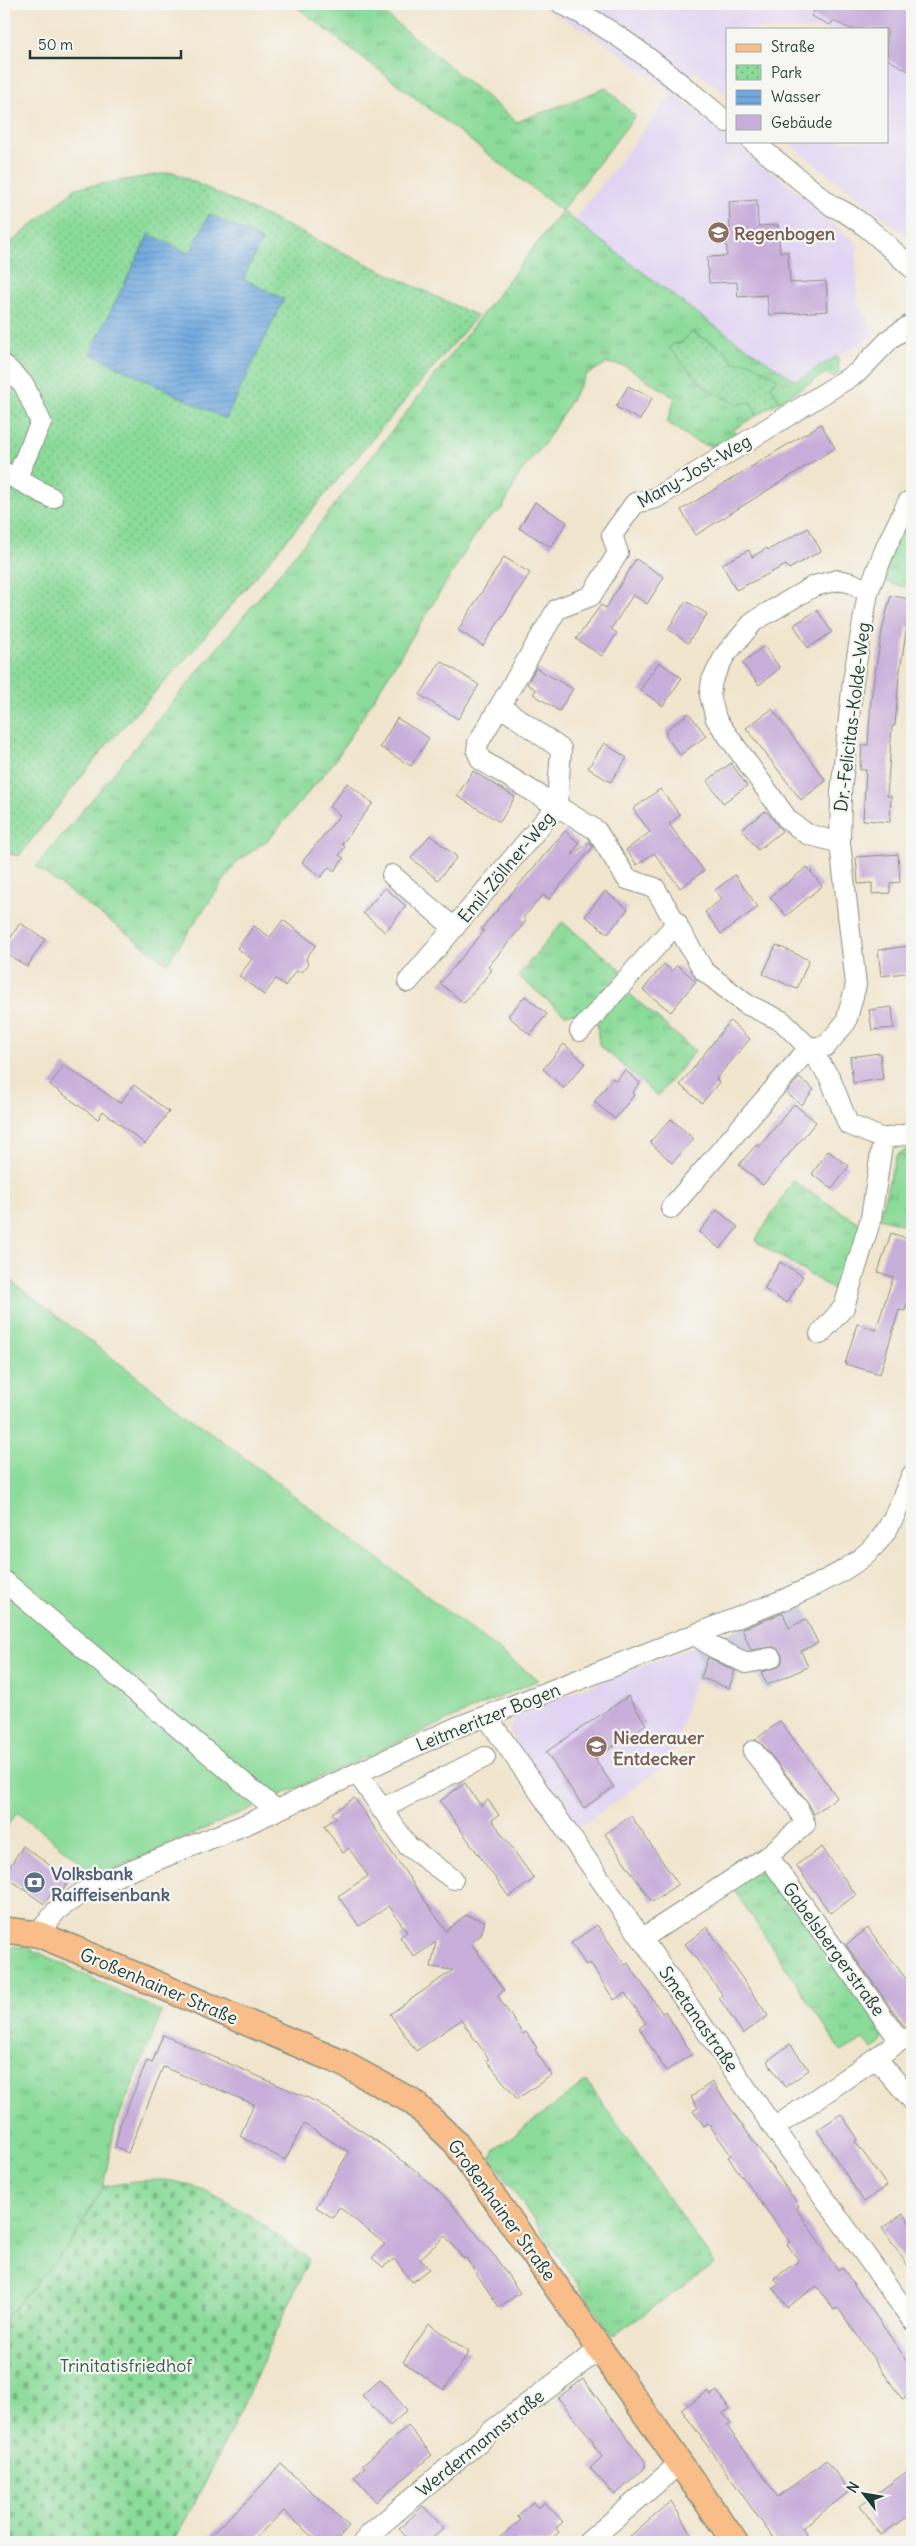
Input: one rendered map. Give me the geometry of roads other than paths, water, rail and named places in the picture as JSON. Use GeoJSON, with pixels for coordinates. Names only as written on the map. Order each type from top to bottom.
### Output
{"type":"FeatureCollection","features":[{"type":"Feature","properties":{"kind":"main road","name":"Großenhainer Straße"},"geometry":{"type":"LineString","coordinates":[[4,1930],[38,1934],[342,2063],[413,2102],[455,2142],[735,2542]]}},
{"type":"Feature","properties":{"kind":"street"},"geometry":{"type":"LineString","coordinates":[[562,4],[606,27],[639,49],[726,121]]}},
{"type":"Feature","properties":{"kind":"street"},"geometry":{"type":"LineString","coordinates":[[753,142],[832,206],[846,212],[912,268]]}},
{"type":"Feature","properties":{"kind":"street","name":"Many-Jost-Weg"},"geometry":{"type":"LineString","coordinates":[[883,1139],[848,1124],[830,1078],[809,1048],[782,1021],[746,1004],[704,971],[655,888],[627,879],[596,830],[481,760],[477,751],[478,743],[557,608],[591,596],[618,552],[612,536],[634,503],[656,498],[858,372],[891,338],[912,324]]}},
{"type":"Feature","properties":{"kind":"street"},"geometry":{"type":"LineString","coordinates":[[4,364],[24,385],[41,422],[10,476],[52,498]]}},
{"type":"Feature","properties":{"kind":"street","name":"Dr.-Felicitas-Kolde-Weg"},"geometry":{"type":"LineString","coordinates":[[809,1048],[826,1046],[846,1022],[856,985],[840,843],[841,792],[853,681],[868,592],[887,545],[908,502]]}},
{"type":"Feature","properties":{"kind":"street"},"geometry":{"type":"LineString","coordinates":[[840,843],[807,834],[788,820],[716,719],[710,695],[712,680],[725,655],[754,621],[814,586],[838,580],[852,583],[868,592]]}},
{"type":"Feature","properties":{"kind":"street"},"geometry":{"type":"LineString","coordinates":[[500,706],[561,749],[558,806]]}},
{"type":"Feature","properties":{"kind":"street","name":"Emil-Zöllner-Weg"},"geometry":{"type":"LineString","coordinates":[[408,982],[558,806]]}},
{"type":"Feature","properties":{"kind":"street","name":"Emil-Zöllner-Weg"},"geometry":{"type":"LineString","coordinates":[[392,876],[454,928]]}},
{"type":"Feature","properties":{"kind":"street"},"geometry":{"type":"LineString","coordinates":[[580,1031],[677,923]]}},
{"type":"Feature","properties":{"kind":"street"},"geometry":{"type":"LineString","coordinates":[[672,1208],[809,1048]]}},
{"type":"Feature","properties":{"kind":"street"},"geometry":{"type":"LineString","coordinates":[[820,1334],[844,1307],[872,1218],[883,1139],[912,1133]]}},
{"type":"Feature","properties":{"kind":"street","name":"Leitmeritzer Bogen"},"geometry":{"type":"LineString","coordinates":[[38,1934],[57,1910],[82,1893],[114,1877],[276,1810],[455,1728],[695,1635],[818,1584],[862,1556],[877,1544],[889,1525],[912,1475]]}},
{"type":"Feature","properties":{"kind":"street"},"geometry":{"type":"LineString","coordinates":[[4,1581],[276,1810]]}},
{"type":"Feature","properties":{"kind":"street"},"geometry":{"type":"LineString","coordinates":[[695,1635],[715,1648],[746,1662],[772,1658]]}},
{"type":"Feature","properties":{"kind":"street","name":"Smetanastraße"},"geometry":{"type":"LineString","coordinates":[[487,1717],[774,2128],[912,2320]]}},
{"type":"Feature","properties":{"kind":"street"},"geometry":{"type":"LineString","coordinates":[[643,1938],[768,1856],[805,1824],[798,1808],[753,1751]]}},
{"type":"Feature","properties":{"kind":"street"},"geometry":{"type":"LineString","coordinates":[[381,1809],[484,1758]]}},
{"type":"Feature","properties":{"kind":"street"},"geometry":{"type":"LineString","coordinates":[[357,1774],[408,1846],[453,1879]]}},
{"type":"Feature","properties":{"kind":"street","name":"Gabelsbergerstraße"},"geometry":{"type":"LineString","coordinates":[[768,1856],[906,2039],[774,2128]]}},
{"type":"Feature","properties":{"kind":"street"},"geometry":{"type":"LineString","coordinates":[[876,2058],[912,2100]]}},
{"type":"Feature","properties":{"kind":"street","name":"Werdermannstraße"},"geometry":{"type":"LineString","coordinates":[[363,2542],[371,2533],[494,2429],[600,2349]]}},
{"type":"Feature","properties":{"kind":"street"},"geometry":{"type":"LineString","coordinates":[[588,2542],[680,2463]]}},
{"type":"Feature","properties":{"kind":"water"},"geometry":{"type":"Polygon","coordinates":[[[209,214],[262,240],[243,279],[284,299],[226,419],[90,353],[149,234],[190,254],[209,214]]]}},
{"type":"Feature","properties":{"kind":"place","name":"Regenbogen"},"geometry":{"type":"Point","coordinates":[718,233]}},
{"type":"Feature","properties":{"kind":"place","name":"Niederauer Entdecker"},"geometry":{"type":"Point","coordinates":[597,1747]}},
{"type":"Feature","properties":{"kind":"place","name":"Volksbank Raiffeisenbank"},"geometry":{"type":"Point","coordinates":[35,1883]}},
{"type":"Feature","properties":{"kind":"park label","name":"Trinitatisfriedhof"},"geometry":{"type":"Point","coordinates":[126,2365]}}]}
